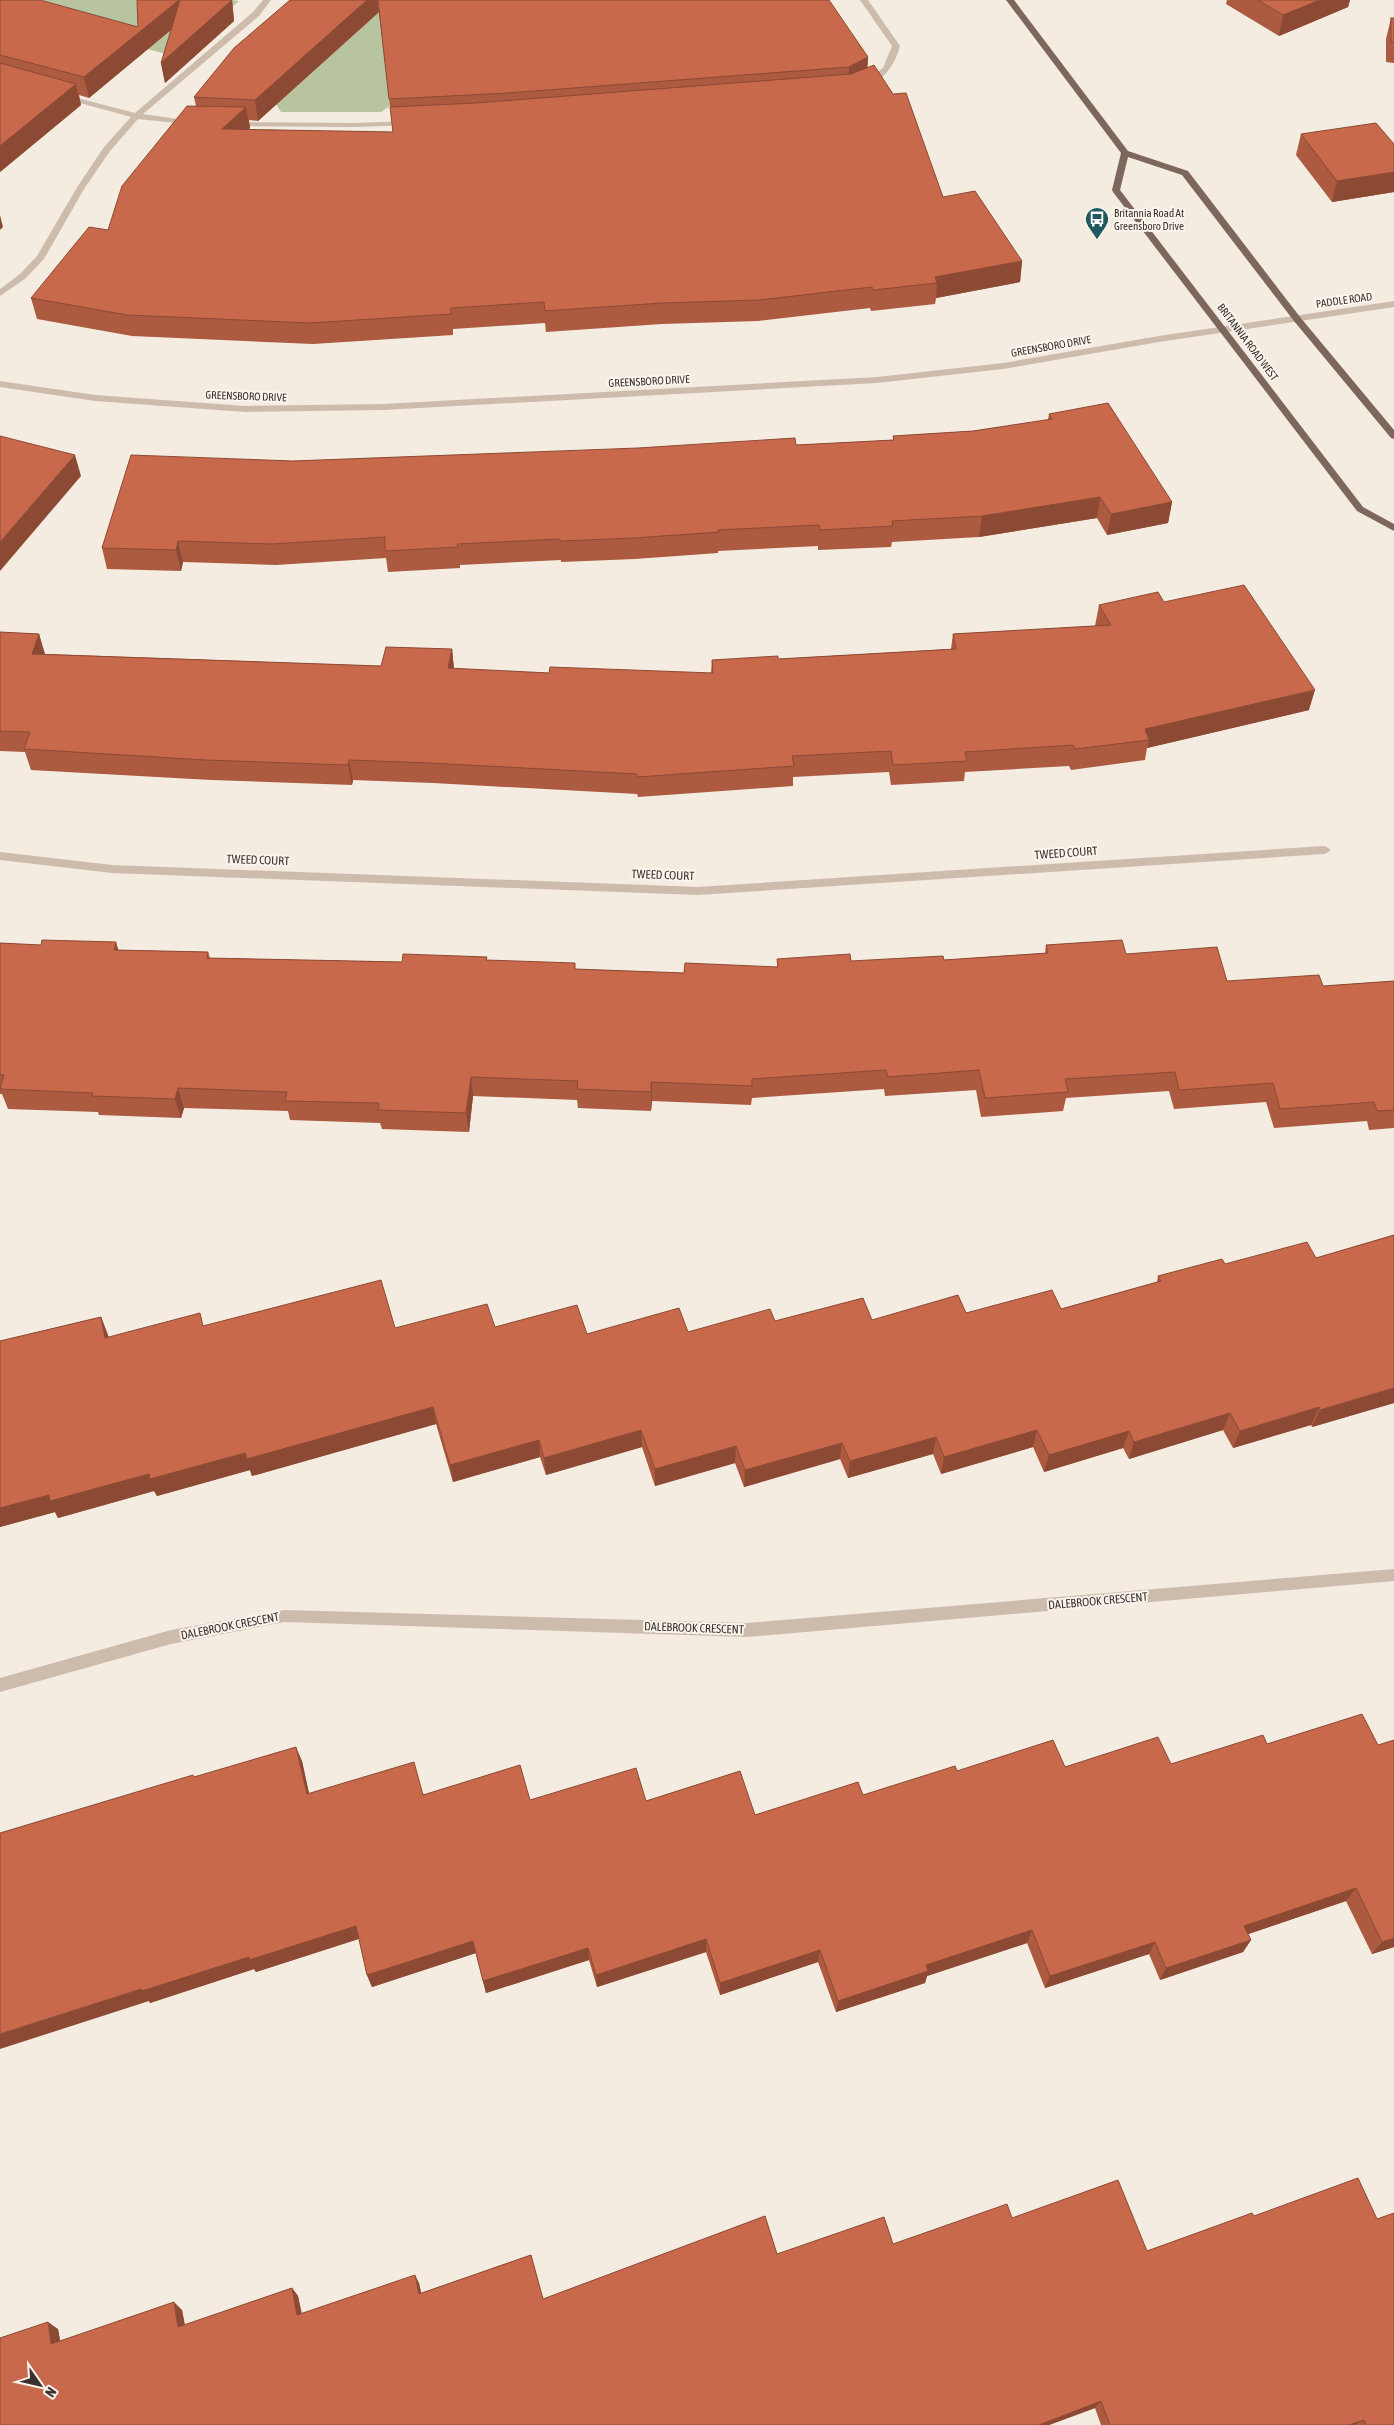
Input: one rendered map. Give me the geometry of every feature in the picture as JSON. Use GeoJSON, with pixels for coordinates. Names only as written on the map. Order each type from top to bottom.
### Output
{"type":"FeatureCollection","features":[{"type":"Feature","properties":{"kind":"main road"},"geometry":{"type":"LineString","coordinates":[[1010,0],[1125,153],[1185,173],[1297,319],[1394,436]]}},
{"type":"Feature","properties":{"kind":"main road","name":"BRITANNIA ROAD WEST"},"geometry":{"type":"LineString","coordinates":[[1125,153],[1116,190],[1360,509],[1394,528]]}},
{"type":"Feature","properties":{"kind":"street"},"geometry":{"type":"LineString","coordinates":[[0,293],[23,276],[41,256],[55,236],[80,189],[107,149],[136,116],[256,14],[267,0]]}},
{"type":"Feature","properties":{"kind":"street"},"geometry":{"type":"LineString","coordinates":[[859,87],[877,79],[883,73],[891,64],[896,46],[864,0]]}},
{"type":"Feature","properties":{"kind":"street"},"geometry":{"type":"LineString","coordinates":[[53,93],[136,116],[202,124]]}},
{"type":"Feature","properties":{"kind":"street"},"geometry":{"type":"LineString","coordinates":[[221,124],[355,125],[422,123]]}},
{"type":"Feature","properties":{"kind":"street","name":"PADDLE ROAD"},"geometry":{"type":"LineString","coordinates":[[1297,319],[1394,304]]}},
{"type":"Feature","properties":{"kind":"street","name":"GREENSBORO DRIVE"},"geometry":{"type":"LineString","coordinates":[[0,384],[95,398],[245,409],[384,407],[877,380],[1003,366],[1297,319]]}},
{"type":"Feature","properties":{"kind":"street","name":"TWEED COURT"},"geometry":{"type":"LineString","coordinates":[[0,856],[112,869],[698,891],[1325,850]]}},
{"type":"Feature","properties":{"kind":"street","name":"DALEBROOK CRESCENT"},"geometry":{"type":"LineString","coordinates":[[0,1685],[171,1637],[284,1616],[747,1630],[1394,1575]]}},
{"type":"Feature","properties":{"kind":"green space"},"geometry":{"type":"Polygon","coordinates":[[[0,0],[239,1],[173,56],[0,8],[0,0]]]}},
{"type":"Feature","properties":{"kind":"green space"},"geometry":{"type":"Polygon","coordinates":[[[390,2],[390,106],[381,112],[281,112],[276,104],[390,2]]]}},
{"type":"Feature","properties":{"kind":"building"},"geometry":{"type":"Polygon","coordinates":[[[0,0],[40,0],[138,27],[137,0],[179,0],[84,77],[0,55],[0,0]]]}},
{"type":"Feature","properties":{"kind":"building"},"geometry":{"type":"Polygon","coordinates":[[[180,0],[231,1],[161,63],[180,0]]]}},
{"type":"Feature","properties":{"kind":"building"},"geometry":{"type":"Polygon","coordinates":[[[290,0],[367,0],[255,100],[194,97],[234,48],[290,0]]]}},
{"type":"Feature","properties":{"kind":"building"},"geometry":{"type":"Polygon","coordinates":[[[378,0],[829,0],[868,57],[849,67],[508,93],[389,99],[378,0]]]}},
{"type":"Feature","properties":{"kind":"building"},"geometry":{"type":"Polygon","coordinates":[[[1258,0],[1320,0],[1283,15],[1258,0]]]}},
{"type":"Feature","properties":{"kind":"building"},"geometry":{"type":"Polygon","coordinates":[[[1391,18],[1394,18],[1394,42],[1391,42],[1391,18]]]}},
{"type":"Feature","properties":{"kind":"building"},"geometry":{"type":"Polygon","coordinates":[[[0,63],[76,84],[0,146],[0,63]]]}},
{"type":"Feature","properties":{"kind":"building"},"geometry":{"type":"Polygon","coordinates":[[[874,65],[893,94],[906,93],[943,197],[975,191],[1022,261],[935,277],[937,283],[873,290],[872,287],[759,300],[662,303],[545,311],[544,302],[451,308],[451,314],[310,323],[127,315],[31,298],[89,227],[108,230],[122,186],[187,106],[246,107],[222,129],[393,132],[390,107],[476,103],[851,74],[874,65]]]}},
{"type":"Feature","properties":{"kind":"building"},"geometry":{"type":"Polygon","coordinates":[[[1376,123],[1394,144],[1394,172],[1337,181],[1301,134],[1376,123]]]}},
{"type":"Feature","properties":{"kind":"building"},"geometry":{"type":"Polygon","coordinates":[[[1108,403],[1172,502],[1111,514],[1100,497],[982,516],[892,521],[893,526],[820,530],[819,525],[718,530],[719,532],[634,538],[560,541],[560,539],[457,544],[458,547],[385,551],[385,537],[272,544],[178,541],[176,550],[102,548],[131,455],[293,461],[638,448],[795,438],[796,445],[894,440],[893,436],[973,431],[1052,419],[1049,414],[1108,403]]]}},
{"type":"Feature","properties":{"kind":"building"},"geometry":{"type":"Polygon","coordinates":[[[0,436],[75,455],[0,542],[0,436]]]}},
{"type":"Feature","properties":{"kind":"building"},"geometry":{"type":"Polygon","coordinates":[[[1244,585],[1315,690],[1145,729],[1149,740],[1075,749],[1073,745],[965,752],[967,761],[893,765],[891,751],[792,756],[794,766],[637,777],[637,774],[430,763],[349,760],[348,765],[206,760],[24,749],[30,732],[0,731],[0,632],[39,634],[32,654],[381,666],[386,647],[452,649],[448,668],[549,673],[550,667],[713,673],[712,660],[778,656],[778,659],[956,649],[953,634],[1111,625],[1099,605],[1158,592],[1164,602],[1244,585]]]}},
{"type":"Feature","properties":{"kind":"building"},"geometry":{"type":"Polygon","coordinates":[[[42,940],[116,942],[114,950],[208,952],[207,958],[402,962],[403,954],[487,957],[486,960],[575,963],[575,969],[684,973],[685,963],[778,967],[777,959],[850,954],[851,961],[943,956],[944,960],[1048,953],[1046,945],[1122,940],[1126,954],[1217,947],[1227,981],[1319,975],[1323,986],[1394,981],[1394,1110],[1377,1111],[1374,1102],[1280,1109],[1273,1083],[1179,1090],[1175,1072],[1065,1079],[1068,1092],[985,1098],[979,1070],[888,1077],[886,1070],[752,1079],[752,1086],[651,1082],[651,1092],[577,1089],[578,1081],[471,1077],[466,1113],[378,1110],[379,1103],[285,1101],[287,1092],[178,1088],[175,1099],[92,1096],[93,1093],[0,1089],[4,1075],[0,1075],[0,943],[41,945],[42,940]]]}},
{"type":"Feature","properties":{"kind":"building"},"geometry":{"type":"Polygon","coordinates":[[[1394,1235],[1394,1388],[1320,1410],[1319,1407],[1240,1431],[1230,1413],[1134,1442],[1129,1431],[1049,1455],[1037,1430],[944,1457],[936,1437],[850,1461],[842,1443],[745,1470],[736,1446],[655,1469],[641,1430],[544,1458],[539,1440],[450,1465],[433,1407],[247,1459],[245,1453],[150,1479],[149,1474],[50,1501],[49,1495],[0,1508],[0,1341],[101,1317],[105,1338],[200,1313],[203,1326],[381,1280],[395,1328],[487,1304],[495,1327],[577,1305],[587,1334],[679,1308],[688,1332],[770,1309],[775,1321],[863,1298],[872,1320],[958,1295],[966,1313],[1052,1290],[1061,1309],[1161,1281],[1158,1276],[1222,1259],[1225,1264],[1307,1242],[1316,1258],[1394,1235]]]}},
{"type":"Feature","properties":{"kind":"building"},"geometry":{"type":"Polygon","coordinates":[[[1362,1714],[1378,1745],[1394,1740],[1394,1938],[1382,1942],[1356,1888],[1244,1926],[1251,1940],[1166,1968],[1155,1942],[1050,1976],[1032,1930],[926,1965],[928,1971],[838,2001],[820,1950],[720,1983],[706,1939],[596,1975],[588,1948],[483,1981],[473,1941],[367,1975],[356,1926],[249,1960],[249,1957],[142,1991],[141,1989],[0,2034],[0,1833],[193,1775],[194,1777],[296,1747],[307,1794],[414,1762],[423,1795],[520,1765],[530,1800],[636,1768],[646,1801],[740,1771],[755,1815],[858,1782],[863,1795],[955,1766],[957,1771],[1053,1740],[1065,1767],[1158,1737],[1171,1764],[1263,1735],[1267,1744],[1362,1714]]]}},
{"type":"Feature","properties":{"kind":"building"},"geometry":{"type":"Polygon","coordinates":[[[1358,2178],[1377,2219],[1394,2213],[1394,2425],[1366,2425],[1364,2420],[1349,2425],[1110,2425],[1101,2401],[1039,2425],[0,2425],[0,2338],[48,2322],[51,2344],[174,2302],[178,2327],[292,2288],[297,2315],[415,2275],[419,2294],[531,2255],[543,2299],[765,2216],[777,2254],[884,2217],[893,2244],[1007,2204],[1012,2218],[1118,2180],[1147,2251],[1252,2213],[1254,2216],[1358,2178]]]}},
{"type":"Feature","properties":{"kind":"place","name":"Britannia Road At Greensboro Drive"},"geometry":{"type":"Point","coordinates":[1097,240]}}]}
